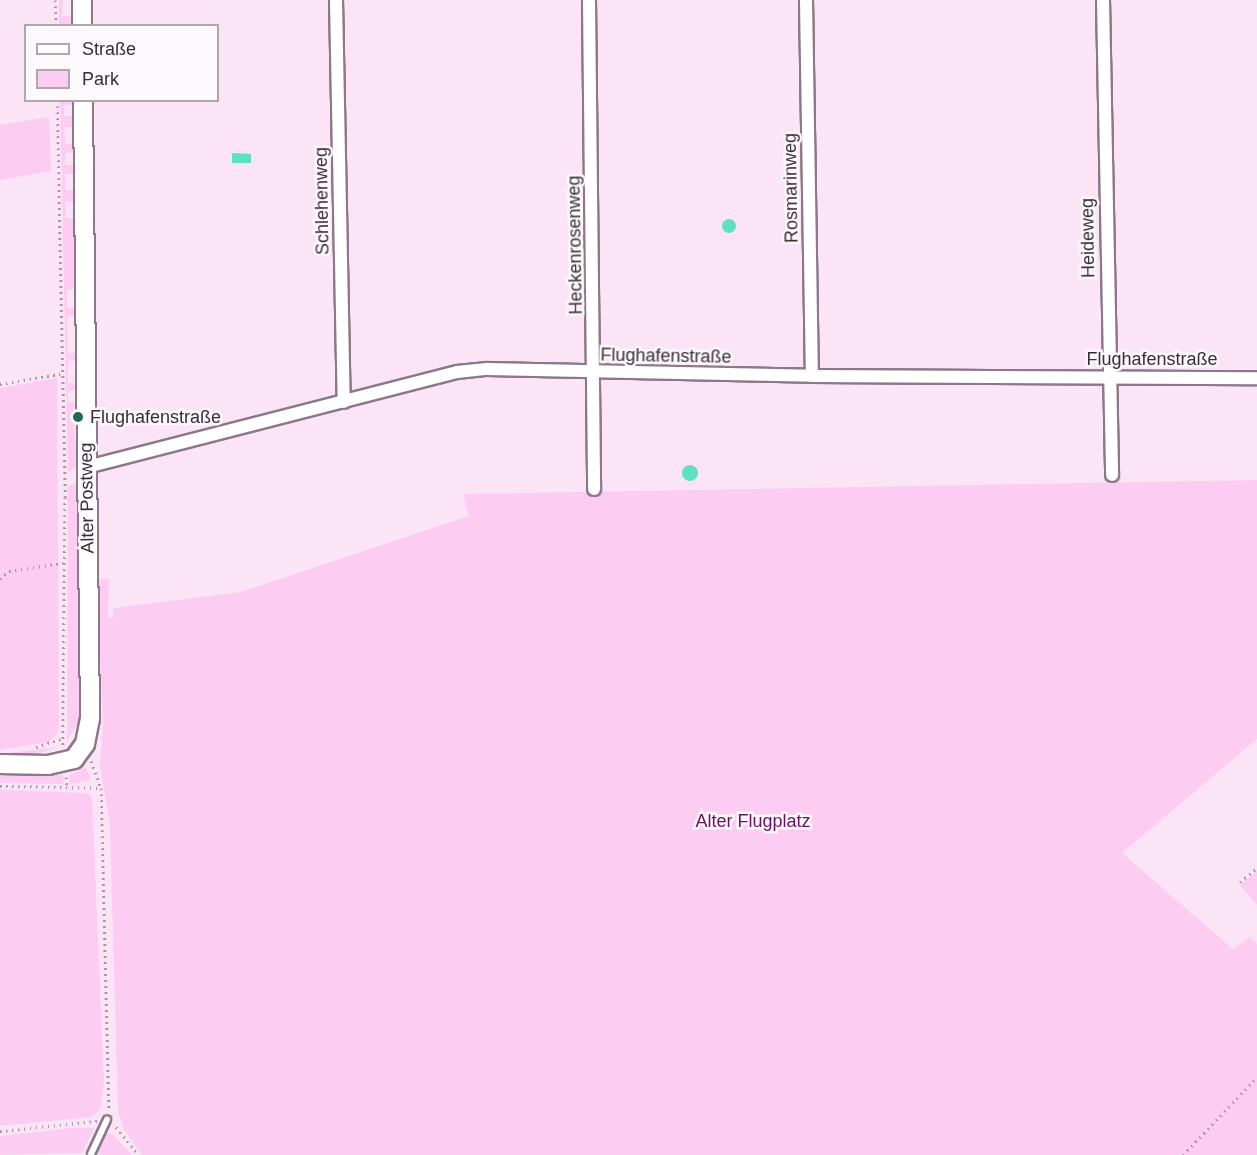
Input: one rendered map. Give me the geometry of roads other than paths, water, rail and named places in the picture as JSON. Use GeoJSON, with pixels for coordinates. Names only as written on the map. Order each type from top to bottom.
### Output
{"type":"FeatureCollection","features":[{"type":"Feature","properties":{"kind":"main road"},"geometry":{"type":"LineString","coordinates":[[82,0],[82,24]]}},
{"type":"Feature","properties":{"kind":"main road","name":"Alter Postweg"},"geometry":{"type":"LineString","coordinates":[[0,764],[64,762],[82,750],[90,718],[83,102]]}},
{"type":"Feature","properties":{"kind":"street","name":"Schlehenweg"},"geometry":{"type":"LineString","coordinates":[[336,0],[344,402]]}},
{"type":"Feature","properties":{"kind":"street","name":"Heckenrosenweg"},"geometry":{"type":"LineString","coordinates":[[590,0],[596,373],[594,489]]}},
{"type":"Feature","properties":{"kind":"street","name":"Rosmarinweg"},"geometry":{"type":"LineString","coordinates":[[806,0],[812,376]]}},
{"type":"Feature","properties":{"kind":"street","name":"Heideweg"},"geometry":{"type":"LineString","coordinates":[[1103,0],[1112,475]]}},
{"type":"Feature","properties":{"kind":"street","name":"Flughafenstraße"},"geometry":{"type":"LineString","coordinates":[[87,467],[457,372],[1257,378]]}},
{"type":"Feature","properties":{"kind":"lane"},"geometry":{"type":"LineString","coordinates":[[91,1154],[107,1120]]}},
{"type":"Feature","properties":{"kind":"place","name":"Flughafenstraße"},"geometry":{"type":"Point","coordinates":[78,417]}},
{"type":"Feature","properties":{"kind":"park label","name":"Alter Flugplatz"},"geometry":{"type":"Point","coordinates":[753,821]}}]}
